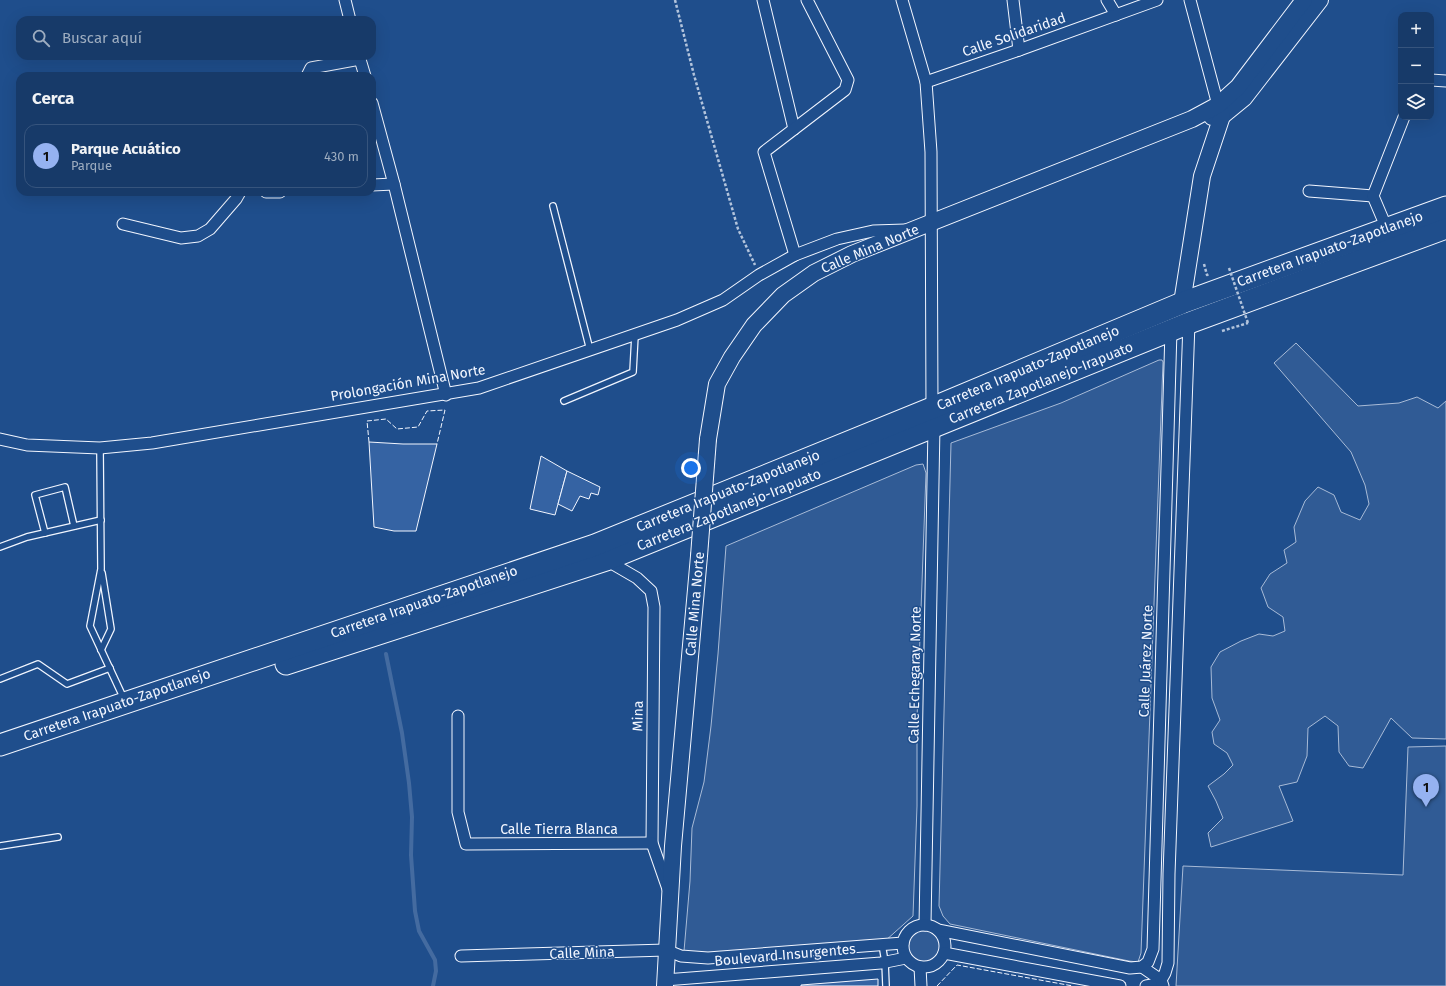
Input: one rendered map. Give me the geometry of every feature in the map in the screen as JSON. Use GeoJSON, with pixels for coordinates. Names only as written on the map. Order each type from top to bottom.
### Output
{"type":"FeatureCollection","features":[{"type":"Feature","properties":{"kind":"highway","name":"Carretera Irapuato-Zapotlanejo"},"geometry":{"type":"LineString","coordinates":[[0,745],[595,545],[933,417],[1182,303],[1446,207]]}},
{"type":"Feature","properties":{"kind":"highway","name":"Carretera Zapotlanejo-Irapuato"},"geometry":{"type":"LineString","coordinates":[[0,756],[606,560],[933,417],[1446,228]]}},
{"type":"Feature","properties":{"kind":"street"},"geometry":{"type":"LineString","coordinates":[[345,0],[349,16]]}},
{"type":"Feature","properties":{"kind":"street"},"geometry":{"type":"LineString","coordinates":[[762,0],[794,129]]}},
{"type":"Feature","properties":{"kind":"street"},"geometry":{"type":"LineString","coordinates":[[795,255],[764,152],[845,90],[848,80],[807,0]]}},
{"type":"Feature","properties":{"kind":"street","name":"Calle Echegaray Norte"},"geometry":{"type":"LineString","coordinates":[[902,0],[926,82],[931,152],[933,417],[925,925]]}},
{"type":"Feature","properties":{"kind":"street"},"geometry":{"type":"LineString","coordinates":[[1013,0],[1019,50]]}},
{"type":"Feature","properties":{"kind":"street"},"geometry":{"type":"LineString","coordinates":[[1107,0],[1116,15]]}},
{"type":"Feature","properties":{"kind":"street","name":"Calle Solidaridad"},"geometry":{"type":"LineString","coordinates":[[926,82],[1157,0]]}},
{"type":"Feature","properties":{"kind":"street"},"geometry":{"type":"LineString","coordinates":[[1182,303],[1202,176],[1220,110],[1190,0]]}},
{"type":"Feature","properties":{"kind":"street"},"geometry":{"type":"LineString","coordinates":[[1281,41],[1304,0]]}},
{"type":"Feature","properties":{"kind":"street"},"geometry":{"type":"LineString","coordinates":[[1281,41],[1320,0]]}},
{"type":"Feature","properties":{"kind":"street","name":"Calle Mina Norte"},"geometry":{"type":"LineString","coordinates":[[666,950],[673,846],[700,556],[708,439],[716,384],[732,357],[754,325],[783,295],[814,273],[852,254],[1192,119],[1220,110],[1244,98],[1281,41]]}},
{"type":"Feature","properties":{"kind":"street"},"geometry":{"type":"LineString","coordinates":[[309,72],[311,68],[350,60]]}},
{"type":"Feature","properties":{"kind":"street"},"geometry":{"type":"LineString","coordinates":[[361,60],[364,72]]}},
{"type":"Feature","properties":{"kind":"street"},"geometry":{"type":"LineString","coordinates":[[1434,80],[1446,81]]}},
{"type":"Feature","properties":{"kind":"street"},"geometry":{"type":"LineString","coordinates":[[376,118],[394,184],[446,395]]}},
{"type":"Feature","properties":{"kind":"street"},"geometry":{"type":"LineString","coordinates":[[1387,229],[1373,196],[1403,120]]}},
{"type":"Feature","properties":{"kind":"street"},"geometry":{"type":"LineString","coordinates":[[376,185],[394,184]]}},
{"type":"Feature","properties":{"kind":"street"},"geometry":{"type":"LineString","coordinates":[[1309,191],[1373,196]]}},
{"type":"Feature","properties":{"kind":"street"},"geometry":{"type":"LineString","coordinates":[[123,224],[181,238],[198,236],[210,229],[238,196]]}},
{"type":"Feature","properties":{"kind":"street","name":"Prolongación Mina Norte"},"geometry":{"type":"LineString","coordinates":[[0,439],[27,445],[100,448],[152,443],[446,395],[479,388],[677,320],[723,300],[759,274],[795,255],[837,239],[873,231],[914,230]]}},
{"type":"Feature","properties":{"kind":"street"},"geometry":{"type":"LineString","coordinates":[[1162,983],[1168,963],[1170,858],[1182,537],[1180,327]]}},
{"type":"Feature","properties":{"kind":"street","name":"Calle Juárez Norte"},"geometry":{"type":"LineString","coordinates":[[1142,967],[1148,962],[1153,949],[1164,536],[1180,327]]}},
{"type":"Feature","properties":{"kind":"street"},"geometry":{"type":"LineString","coordinates":[[1164,536],[1182,537]]}},
{"type":"Feature","properties":{"kind":"street","name":"Mina"},"geometry":{"type":"LineString","coordinates":[[606,560],[637,578],[651,591],[654,607],[652,843],[670,893]]}},
{"type":"Feature","properties":{"kind":"street","name":"Calle Tierra Blanca"},"geometry":{"type":"LineString","coordinates":[[458,716],[458,812],[466,844],[652,843]]}},
{"type":"Feature","properties":{"kind":"street"},"geometry":{"type":"LineString","coordinates":[[925,925],[932,926],[938,930],[945,940],[944,953],[939,961],[930,966],[920,967],[912,964],[906,958],[903,950],[903,942],[907,933],[915,927],[925,925]]}},
{"type":"Feature","properties":{"kind":"street"},"geometry":{"type":"LineString","coordinates":[[938,930],[1130,968],[1142,967],[1162,983]]}},
{"type":"Feature","properties":{"kind":"street","name":"Boulevard Insurgentes"},"geometry":{"type":"LineString","coordinates":[[666,950],[681,956],[708,958],[903,942]]}},
{"type":"Feature","properties":{"kind":"street"},"geometry":{"type":"LineString","coordinates":[[665,983],[666,950]]}},
{"type":"Feature","properties":{"kind":"street","name":"Calle Mina"},"geometry":{"type":"LineString","coordinates":[[461,956],[666,950]]}},
{"type":"Feature","properties":{"kind":"street"},"geometry":{"type":"LineString","coordinates":[[944,953],[1120,986]]}},
{"type":"Feature","properties":{"kind":"street","name":"Boulevard Insurgentes"},"geometry":{"type":"LineString","coordinates":[[665,983],[885,962],[906,958]]}},
{"type":"Feature","properties":{"kind":"street"},"geometry":{"type":"LineString","coordinates":[[920,967],[921,986]]}},
{"type":"Feature","properties":{"kind":"street"},"geometry":{"type":"LineString","coordinates":[[1146,986],[1162,983]]}},
{"type":"Feature","properties":{"kind":"lane"},"geometry":{"type":"LineString","coordinates":[[553,206],[590,350]]}},
{"type":"Feature","properties":{"kind":"lane"},"geometry":{"type":"LineString","coordinates":[[564,401],[633,372],[635,335]]}},
{"type":"Feature","properties":{"kind":"lane"},"geometry":{"type":"LineString","coordinates":[[100,448],[101,569],[111,629],[101,650]]}},
{"type":"Feature","properties":{"kind":"lane"},"geometry":{"type":"LineString","coordinates":[[45,533],[35,495],[65,487],[74,526]]}},
{"type":"Feature","properties":{"kind":"lane"},"geometry":{"type":"LineString","coordinates":[[0,547],[45,533],[101,520]]}},
{"type":"Feature","properties":{"kind":"lane"},"geometry":{"type":"LineString","coordinates":[[101,569],[90,626],[126,703]]}},
{"type":"Feature","properties":{"kind":"lane"},"geometry":{"type":"LineString","coordinates":[[0,679],[38,664],[67,684],[110,668]]}},
{"type":"Feature","properties":{"kind":"lane"},"geometry":{"type":"LineString","coordinates":[[0,846],[58,837]]}},
{"type":"Feature","properties":{"kind":"lane"},"geometry":{"type":"LineString","coordinates":[[882,944],[885,962],[886,986]]}},
{"type":"Feature","properties":{"kind":"path"},"geometry":{"type":"LineString","coordinates":[[675,0],[694,75],[738,229],[759,274]]}},
{"type":"Feature","properties":{"kind":"path"},"geometry":{"type":"LineString","coordinates":[[1204,264],[1207,275],[1214,273]]}},
{"type":"Feature","properties":{"kind":"path"},"geometry":{"type":"LineString","coordinates":[[1222,331],[1248,323],[1229,268]]}},
{"type":"Feature","properties":{"kind":"shaded area"},"geometry":{"type":"Polygon","coordinates":[[[1296,343],[1358,406],[1399,403],[1417,397],[1438,408],[1446,401],[1446,739],[1412,738],[1391,718],[1363,768],[1349,766],[1339,752],[1338,726],[1325,716],[1308,728],[1307,756],[1297,782],[1279,786],[1293,821],[1211,847],[1208,833],[1223,818],[1208,786],[1233,765],[1227,753],[1214,744],[1212,732],[1220,720],[1212,698],[1211,667],[1220,652],[1241,641],[1259,634],[1273,636],[1285,631],[1283,617],[1268,607],[1261,588],[1270,574],[1287,563],[1284,550],[1296,542],[1294,527],[1305,501],[1318,487],[1334,495],[1341,512],[1360,520],[1369,504],[1365,485],[1351,452],[1274,363],[1296,343]]]}},
{"type":"Feature","properties":{"kind":"shaded area"},"geometry":{"type":"Polygon","coordinates":[[[1162,360],[1163,362],[1141,953],[1138,962],[950,924],[943,916],[939,906],[951,443],[1061,403],[1162,360]]]}},
{"type":"Feature","properties":{"kind":"shaded area"},"geometry":{"type":"Polygon","coordinates":[[[923,464],[926,473],[917,719],[917,806],[913,916],[885,941],[685,954],[692,828],[704,782],[711,726],[726,546],[916,465],[923,464]]]}},
{"type":"Feature","properties":{"kind":"shaded area"},"geometry":{"type":"Polygon","coordinates":[[[1446,746],[1446,986],[1176,986],[1183,866],[1403,875],[1408,747],[1446,746]]]}},
{"type":"Feature","properties":{"kind":"shaded area"},"geometry":{"type":"Polygon","coordinates":[[[921,929],[927,929],[931,930],[938,936],[941,946],[940,953],[934,960],[927,963],[921,963],[917,962],[910,956],[907,949],[907,943],[908,939],[914,932],[921,929]]]}},
{"type":"Feature","properties":{"kind":"building"},"geometry":{"type":"Polygon","coordinates":[[[369,442],[437,444],[416,531],[394,531],[374,527],[369,442]]]}},
{"type":"Feature","properties":{"kind":"building"},"geometry":{"type":"Polygon","coordinates":[[[541,456],[567,471],[555,515],[530,509],[541,456]]]}},
{"type":"Feature","properties":{"kind":"building"},"geometry":{"type":"Polygon","coordinates":[[[567,471],[600,487],[598,495],[591,493],[589,499],[580,496],[572,511],[558,504],[567,471]]]}},
{"type":"Feature","properties":{"kind":"building"},"geometry":{"type":"Polygon","coordinates":[[[878,979],[878,986],[801,986],[801,985],[878,979]]]}},
{"type":"Feature","properties":{"kind":"waterway"},"geometry":{"type":"LineString","coordinates":[[386,654],[402,733],[409,783],[412,817],[411,855],[415,911],[419,931],[435,960],[436,971],[433,986]]}},
{"type":"Feature","properties":{"kind":"fence"},"geometry":{"type":"LineString","coordinates":[[369,442],[367,421],[386,419],[397,429],[418,427],[427,411],[445,410],[437,444]]}},
{"type":"Feature","properties":{"kind":"fence"},"geometry":{"type":"LineString","coordinates":[[937,986],[957,965],[1073,986]]}},
{"type":"Feature","properties":{"kind":"place","name":"Parque Acuático"},"geometry":{"type":"Point","coordinates":[1426,807]}}]}
